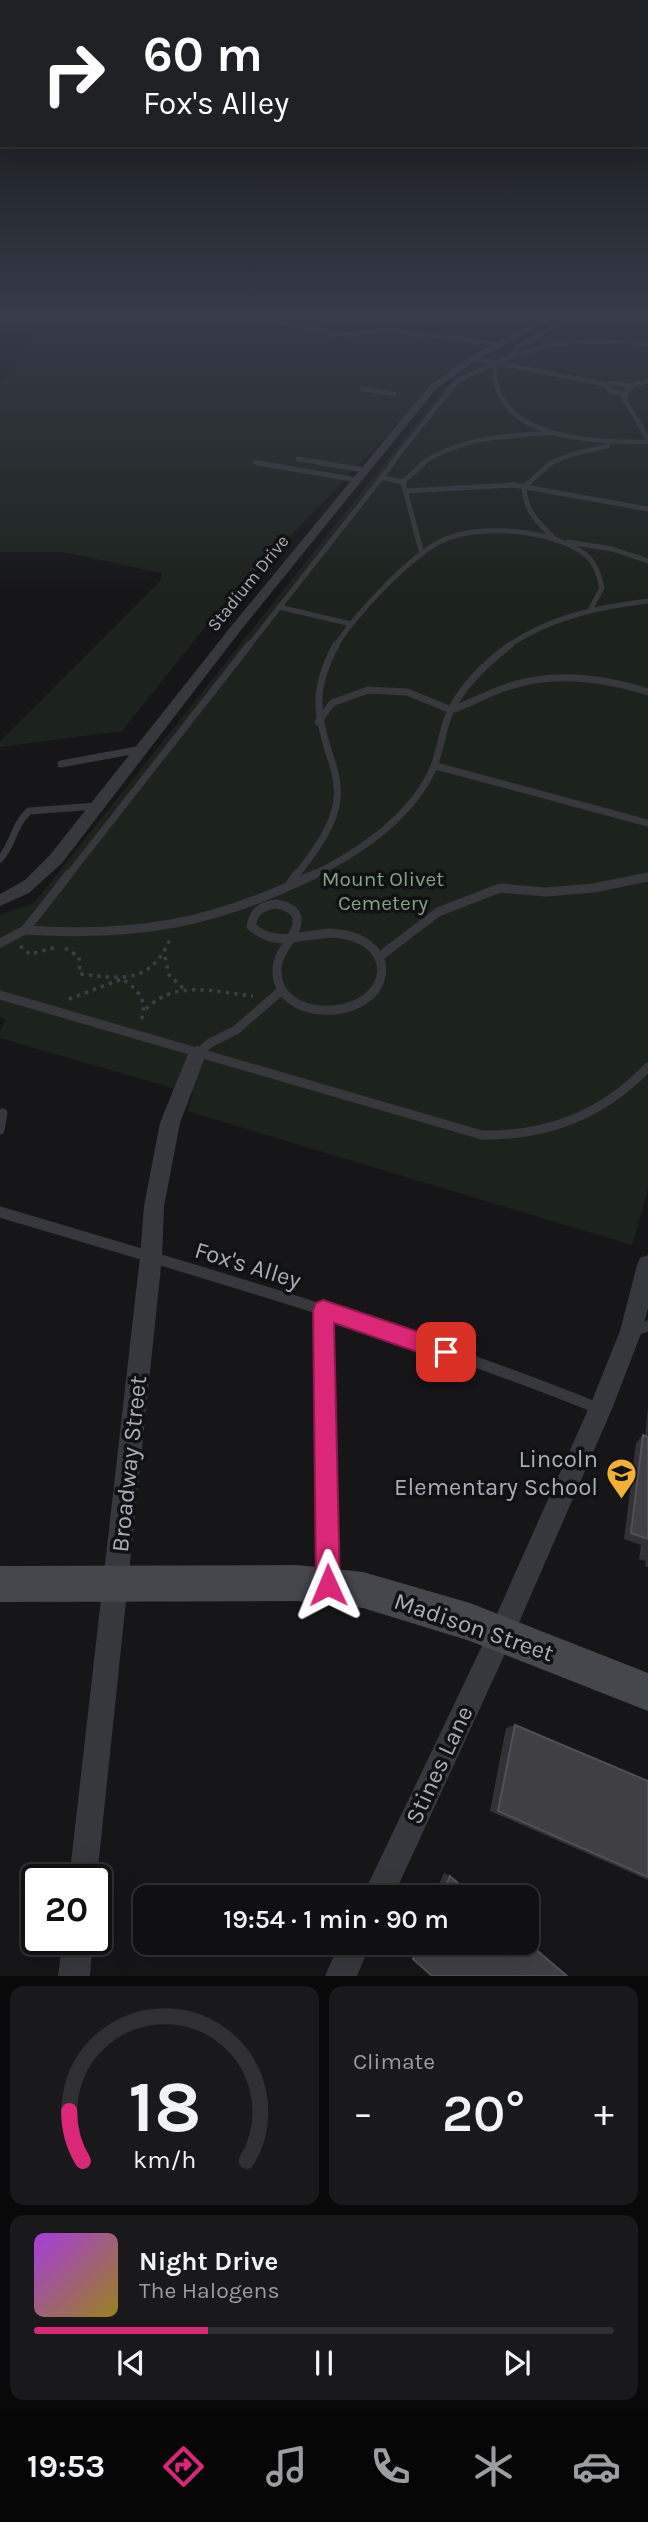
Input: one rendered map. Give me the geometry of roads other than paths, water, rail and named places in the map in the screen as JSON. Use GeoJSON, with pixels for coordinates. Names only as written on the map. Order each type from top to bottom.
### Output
{"type":"FeatureCollection","features":[{"type":"Feature","properties":{"kind":"street","name":"Stadium Drive"},"geometry":{"type":"LineString","coordinates":[[0,900],[13,896],[34,883],[414,410]]}},
{"type":"Feature","properties":{"kind":"street","name":"Broadway Street"},"geometry":{"type":"LineString","coordinates":[[86,1864],[151,1257],[154,1206],[170,1123],[197,1054]]}},
{"type":"Feature","properties":{"kind":"street","name":"Stines Lane"},"geometry":{"type":"LineString","coordinates":[[383,1885],[501,1634],[600,1409],[639,1329],[648,1265]]}},
{"type":"Feature","properties":{"kind":"street","name":"Madison Street"},"geometry":{"type":"LineString","coordinates":[[0,1584],[117,1582],[328,1585],[398,1599],[501,1634],[648,1692]]}},
{"type":"Feature","properties":{"kind":"street"},"geometry":{"type":"LineString","coordinates":[[74,1976],[76,1955]]}},
{"type":"Feature","properties":{"kind":"street"},"geometry":{"type":"LineString","coordinates":[[341,1976],[350,1955]]}},
{"type":"Feature","properties":{"kind":"lane"},"geometry":{"type":"LineString","coordinates":[[0,943],[25,930],[435,410]]}},
{"type":"Feature","properties":{"kind":"lane"},"geometry":{"type":"LineString","coordinates":[[510,410],[556,432],[608,446]]}},
{"type":"Feature","properties":{"kind":"lane"},"geometry":{"type":"LineString","coordinates":[[590,611],[602,588],[598,567],[573,547],[556,540],[529,514],[524,500],[524,487],[543,466],[560,457],[648,440],[632,410]]}},
{"type":"Feature","properties":{"kind":"lane"},"geometry":{"type":"LineString","coordinates":[[404,482],[430,458],[466,441],[491,436],[556,432]]}},
{"type":"Feature","properties":{"kind":"lane"},"geometry":{"type":"LineString","coordinates":[[592,442],[627,443]]}},
{"type":"Feature","properties":{"kind":"lane"},"geometry":{"type":"LineString","coordinates":[[298,459],[361,475]]}},
{"type":"Feature","properties":{"kind":"lane"},"geometry":{"type":"LineString","coordinates":[[254,462],[361,475]]}},
{"type":"Feature","properties":{"kind":"lane"},"geometry":{"type":"LineString","coordinates":[[383,478],[404,482]]}},
{"type":"Feature","properties":{"kind":"lane"},"geometry":{"type":"LineString","coordinates":[[404,482],[422,554]]}},
{"type":"Feature","properties":{"kind":"lane"},"geometry":{"type":"LineString","coordinates":[[405,491],[524,487],[537,492],[648,509]]}},
{"type":"Feature","properties":{"kind":"lane"},"geometry":{"type":"LineString","coordinates":[[289,886],[318,846],[332,817],[337,786],[316,709],[319,683],[328,660],[351,624],[422,554],[431,547],[464,533],[509,531],[612,549],[648,561]]}},
{"type":"Feature","properties":{"kind":"lane"},"geometry":{"type":"LineString","coordinates":[[25,930],[104,933],[175,925],[289,886],[375,838],[400,813],[436,766],[451,710],[471,678],[510,643],[551,622],[590,611],[648,601]]}},
{"type":"Feature","properties":{"kind":"lane"},"geometry":{"type":"LineString","coordinates":[[279,607],[351,624]]}},
{"type":"Feature","properties":{"kind":"lane"},"geometry":{"type":"LineString","coordinates":[[318,722],[332,703],[368,690],[407,692],[451,710],[512,685],[537,679],[593,679],[646,689]]}},
{"type":"Feature","properties":{"kind":"lane"},"geometry":{"type":"LineString","coordinates":[[61,764],[142,749]]}},
{"type":"Feature","properties":{"kind":"lane"},"geometry":{"type":"LineString","coordinates":[[436,766],[648,823]]}},
{"type":"Feature","properties":{"kind":"lane"},"geometry":{"type":"LineString","coordinates":[[0,859],[8,852],[21,816],[29,811],[97,806]]}},
{"type":"Feature","properties":{"kind":"lane"},"geometry":{"type":"LineString","coordinates":[[379,957],[438,912],[500,888],[545,892],[594,888],[648,877]]}},
{"type":"Feature","properties":{"kind":"lane"},"geometry":{"type":"LineString","coordinates":[[262,895],[263,906]]}},
{"type":"Feature","properties":{"kind":"lane"},"geometry":{"type":"LineString","coordinates":[[291,939],[265,938],[251,926],[251,918],[263,906],[274,904],[293,909],[298,916],[299,924],[291,939],[277,963],[277,977],[282,990],[292,1001],[325,1012],[343,1011],[359,1005],[372,995],[380,983],[382,970],[379,957],[357,937],[342,932],[325,931],[291,939]]}},
{"type":"Feature","properties":{"kind":"lane"},"geometry":{"type":"LineString","coordinates":[[197,1054],[236,1030],[282,990]]}},
{"type":"Feature","properties":{"kind":"lane"},"geometry":{"type":"LineString","coordinates":[[0,995],[482,1135],[511,1137],[543,1131],[603,1107],[630,1089],[648,1067]]}},
{"type":"Feature","properties":{"kind":"lane"},"geometry":{"type":"LineString","coordinates":[[0,1130],[4,1112]]}},
{"type":"Feature","properties":{"kind":"lane","name":"Fox's Alley"},"geometry":{"type":"LineString","coordinates":[[0,1212],[323,1310],[544,1385],[600,1409]]}},
{"type":"Feature","properties":{"kind":"lane"},"geometry":{"type":"LineString","coordinates":[[323,1310],[328,1585]]}},
{"type":"Feature","properties":{"kind":"place","name":"Lincoln Elementary School"},"geometry":{"type":"Point","coordinates":[621,1500]}},
{"type":"Feature","properties":{"kind":"park label","name":"Mount Olivet Cemetery"},"geometry":{"type":"Point","coordinates":[383,891]}}]}
